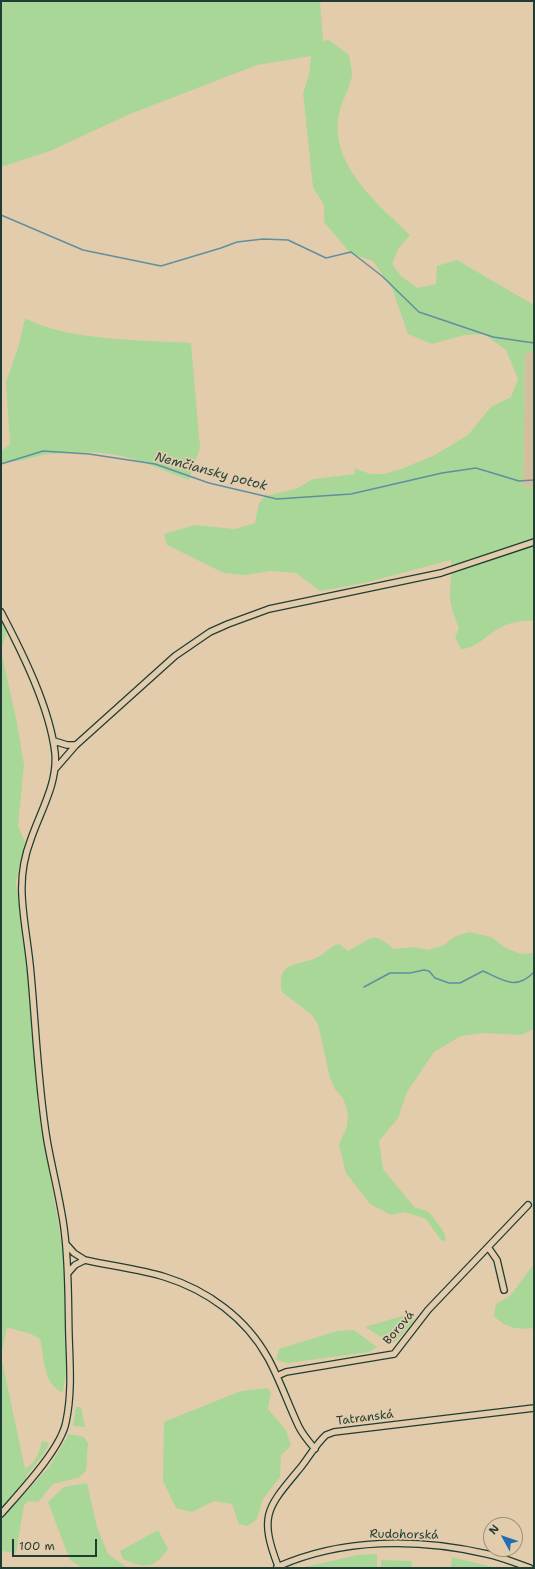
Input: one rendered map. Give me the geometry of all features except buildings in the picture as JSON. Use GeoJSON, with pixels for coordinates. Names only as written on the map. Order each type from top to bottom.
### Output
{"type":"FeatureCollection","features":[{"type":"Feature","properties":{"kind":"street"},"geometry":{"type":"LineString","coordinates":[[56,768],[76,745],[175,656],[210,632],[269,609],[448,571],[534,542]]}},
{"type":"Feature","properties":{"kind":"street"},"geometry":{"type":"LineString","coordinates":[[1,612],[25,661],[54,741],[56,768],[25,858],[22,876],[22,897],[30,956],[36,1058],[47,1139],[66,1244],[71,1386],[66,1425],[48,1456],[1,1514]]}},
{"type":"Feature","properties":{"kind":"street"},"geometry":{"type":"LineString","coordinates":[[54,741],[67,745],[76,745]]}},
{"type":"Feature","properties":{"kind":"street","name":"Borová"},"geometry":{"type":"LineString","coordinates":[[277,1376],[286,1372],[394,1354],[428,1310],[528,1205]]}},
{"type":"Feature","properties":{"kind":"street"},"geometry":{"type":"LineString","coordinates":[[66,1244],[74,1253],[85,1260],[164,1276],[188,1285],[209,1297],[231,1313],[250,1333],[268,1358],[300,1428],[315,1449]]}},
{"type":"Feature","properties":{"kind":"street"},"geometry":{"type":"LineString","coordinates":[[488,1247],[497,1260],[504,1290]]}},
{"type":"Feature","properties":{"kind":"street"},"geometry":{"type":"LineString","coordinates":[[68,1273],[75,1265],[85,1260]]}},
{"type":"Feature","properties":{"kind":"street","name":"Tatranská"},"geometry":{"type":"LineString","coordinates":[[277,1567],[267,1531],[270,1509],[280,1493],[322,1439],[334,1432],[534,1408]]}},
{"type":"Feature","properties":{"kind":"street","name":"Rudohorská"},"geometry":{"type":"LineString","coordinates":[[277,1567],[338,1549],[379,1544],[428,1544],[488,1554],[530,1568]]}},
{"type":"Feature","properties":{"kind":"street"},"geometry":{"type":"LineString","coordinates":[[530,1568],[534,1563]]}},
{"type":"Feature","properties":{"kind":"shaded area"},"geometry":{"type":"Polygon","coordinates":[[[534,352],[533,488],[523,486],[525,353],[534,352]]]}},
{"type":"Feature","properties":{"kind":"green space"},"geometry":{"type":"Polygon","coordinates":[[[1,1],[320,1],[323,41],[329,40],[349,55],[351,68],[351,82],[340,109],[338,120],[338,137],[343,154],[350,170],[360,184],[372,198],[410,235],[398,249],[392,264],[401,276],[417,288],[436,284],[437,266],[457,260],[534,305],[534,352],[525,353],[523,486],[534,488],[534,621],[521,621],[505,625],[472,647],[461,649],[455,637],[459,629],[452,610],[450,598],[451,560],[364,583],[320,591],[296,573],[270,571],[245,575],[224,573],[167,545],[164,534],[195,525],[235,529],[255,523],[259,503],[265,496],[296,489],[313,479],[355,474],[354,468],[370,474],[384,474],[401,469],[435,455],[468,435],[491,407],[511,397],[518,379],[506,350],[484,334],[464,335],[432,344],[408,334],[392,288],[373,261],[350,253],[324,222],[324,205],[313,187],[303,93],[309,75],[311,56],[257,65],[130,114],[50,151],[1,167],[1,1]]]}},
{"type":"Feature","properties":{"kind":"green space"},"geometry":{"type":"Polygon","coordinates":[[[25,318],[42,326],[83,335],[128,340],[191,343],[200,448],[189,480],[131,458],[103,453],[80,452],[49,454],[13,462],[1,462],[1,451],[10,444],[6,382],[19,345],[25,318]]]}},
{"type":"Feature","properties":{"kind":"green space"},"geometry":{"type":"Polygon","coordinates":[[[1,608],[8,627],[1,651],[1,608]]]}},
{"type":"Feature","properties":{"kind":"green space"},"geometry":{"type":"Polygon","coordinates":[[[1,651],[17,723],[24,765],[18,826],[25,842],[16,882],[28,963],[37,1056],[37,1102],[64,1256],[67,1367],[63,1391],[61,1392],[50,1382],[45,1368],[40,1339],[36,1336],[7,1327],[1,1356],[1,651]]]}},
{"type":"Feature","properties":{"kind":"green space"},"geometry":{"type":"Polygon","coordinates":[[[469,932],[491,937],[506,948],[521,954],[534,953],[534,1029],[521,1035],[484,1033],[461,1036],[434,1052],[407,1092],[398,1118],[379,1141],[383,1169],[414,1207],[429,1212],[444,1232],[446,1241],[441,1240],[426,1219],[405,1212],[391,1215],[370,1204],[346,1173],[339,1145],[347,1126],[348,1113],[343,1098],[335,1089],[330,1078],[318,1024],[311,1014],[282,992],[281,981],[282,974],[285,969],[318,957],[333,946],[339,944],[348,951],[365,941],[375,938],[380,939],[393,949],[413,947],[429,950],[444,945],[454,937],[469,932]]]}},
{"type":"Feature","properties":{"kind":"green space"},"geometry":{"type":"Polygon","coordinates":[[[534,1264],[534,1328],[522,1329],[507,1326],[494,1316],[496,1304],[510,1296],[534,1264]]]}},
{"type":"Feature","properties":{"kind":"green space"},"geometry":{"type":"Polygon","coordinates":[[[412,1313],[414,1321],[396,1341],[391,1343],[365,1327],[412,1313]]]}},
{"type":"Feature","properties":{"kind":"green space"},"geometry":{"type":"Polygon","coordinates":[[[354,1330],[377,1347],[369,1352],[288,1363],[276,1360],[279,1349],[337,1331],[354,1330]]]}},
{"type":"Feature","properties":{"kind":"green space"},"geometry":{"type":"Polygon","coordinates":[[[1,1356],[25,1469],[32,1464],[40,1449],[42,1441],[49,1443],[45,1452],[26,1476],[26,1492],[49,1467],[69,1434],[84,1437],[88,1443],[86,1471],[78,1478],[53,1484],[38,1502],[29,1501],[24,1505],[16,1553],[1,1551],[1,1356]]]}},
{"type":"Feature","properties":{"kind":"green space"},"geometry":{"type":"Polygon","coordinates":[[[268,1388],[271,1393],[268,1409],[286,1430],[291,1446],[281,1455],[280,1477],[263,1499],[257,1519],[248,1526],[239,1524],[232,1504],[214,1501],[192,1512],[176,1508],[163,1481],[164,1422],[241,1391],[268,1388]]]}},
{"type":"Feature","properties":{"kind":"green space"},"geometry":{"type":"Polygon","coordinates":[[[76,1407],[81,1407],[85,1427],[73,1426],[76,1407]]]}},
{"type":"Feature","properties":{"kind":"green space"},"geometry":{"type":"Polygon","coordinates":[[[87,1483],[97,1527],[108,1554],[128,1568],[83,1568],[70,1560],[48,1502],[64,1487],[87,1483]]]}},
{"type":"Feature","properties":{"kind":"green space"},"geometry":{"type":"Polygon","coordinates":[[[158,1530],[168,1549],[163,1556],[153,1564],[144,1566],[123,1559],[120,1551],[158,1530]]]}},
{"type":"Feature","properties":{"kind":"green space"},"geometry":{"type":"Polygon","coordinates":[[[377,1554],[377,1568],[301,1568],[357,1555],[377,1554]]]}},
{"type":"Feature","properties":{"kind":"green space"},"geometry":{"type":"Polygon","coordinates":[[[452,1557],[497,1568],[451,1568],[452,1557]]]}},
{"type":"Feature","properties":{"kind":"green space"},"geometry":{"type":"Polygon","coordinates":[[[381,1560],[412,1561],[411,1568],[381,1568],[381,1560]]]}},
{"type":"Feature","properties":{"kind":"waterway"},"geometry":{"type":"LineString","coordinates":[[1,215],[83,250],[161,266],[237,242],[263,239],[288,240],[326,258],[351,252],[382,276],[419,312],[493,337],[534,343]]}},
{"type":"Feature","properties":{"kind":"waterway","name":"Nemčiansky potok"},"geometry":{"type":"LineString","coordinates":[[1,464],[43,451],[89,454],[155,464],[209,483],[277,499],[351,494],[442,473],[476,468],[519,481],[534,480]]}},
{"type":"Feature","properties":{"kind":"waterway"},"geometry":{"type":"LineString","coordinates":[[364,987],[390,973],[410,973],[424,970],[429,971],[435,978],[449,983],[460,983],[483,971],[509,982],[521,981],[534,972]]}}]}
